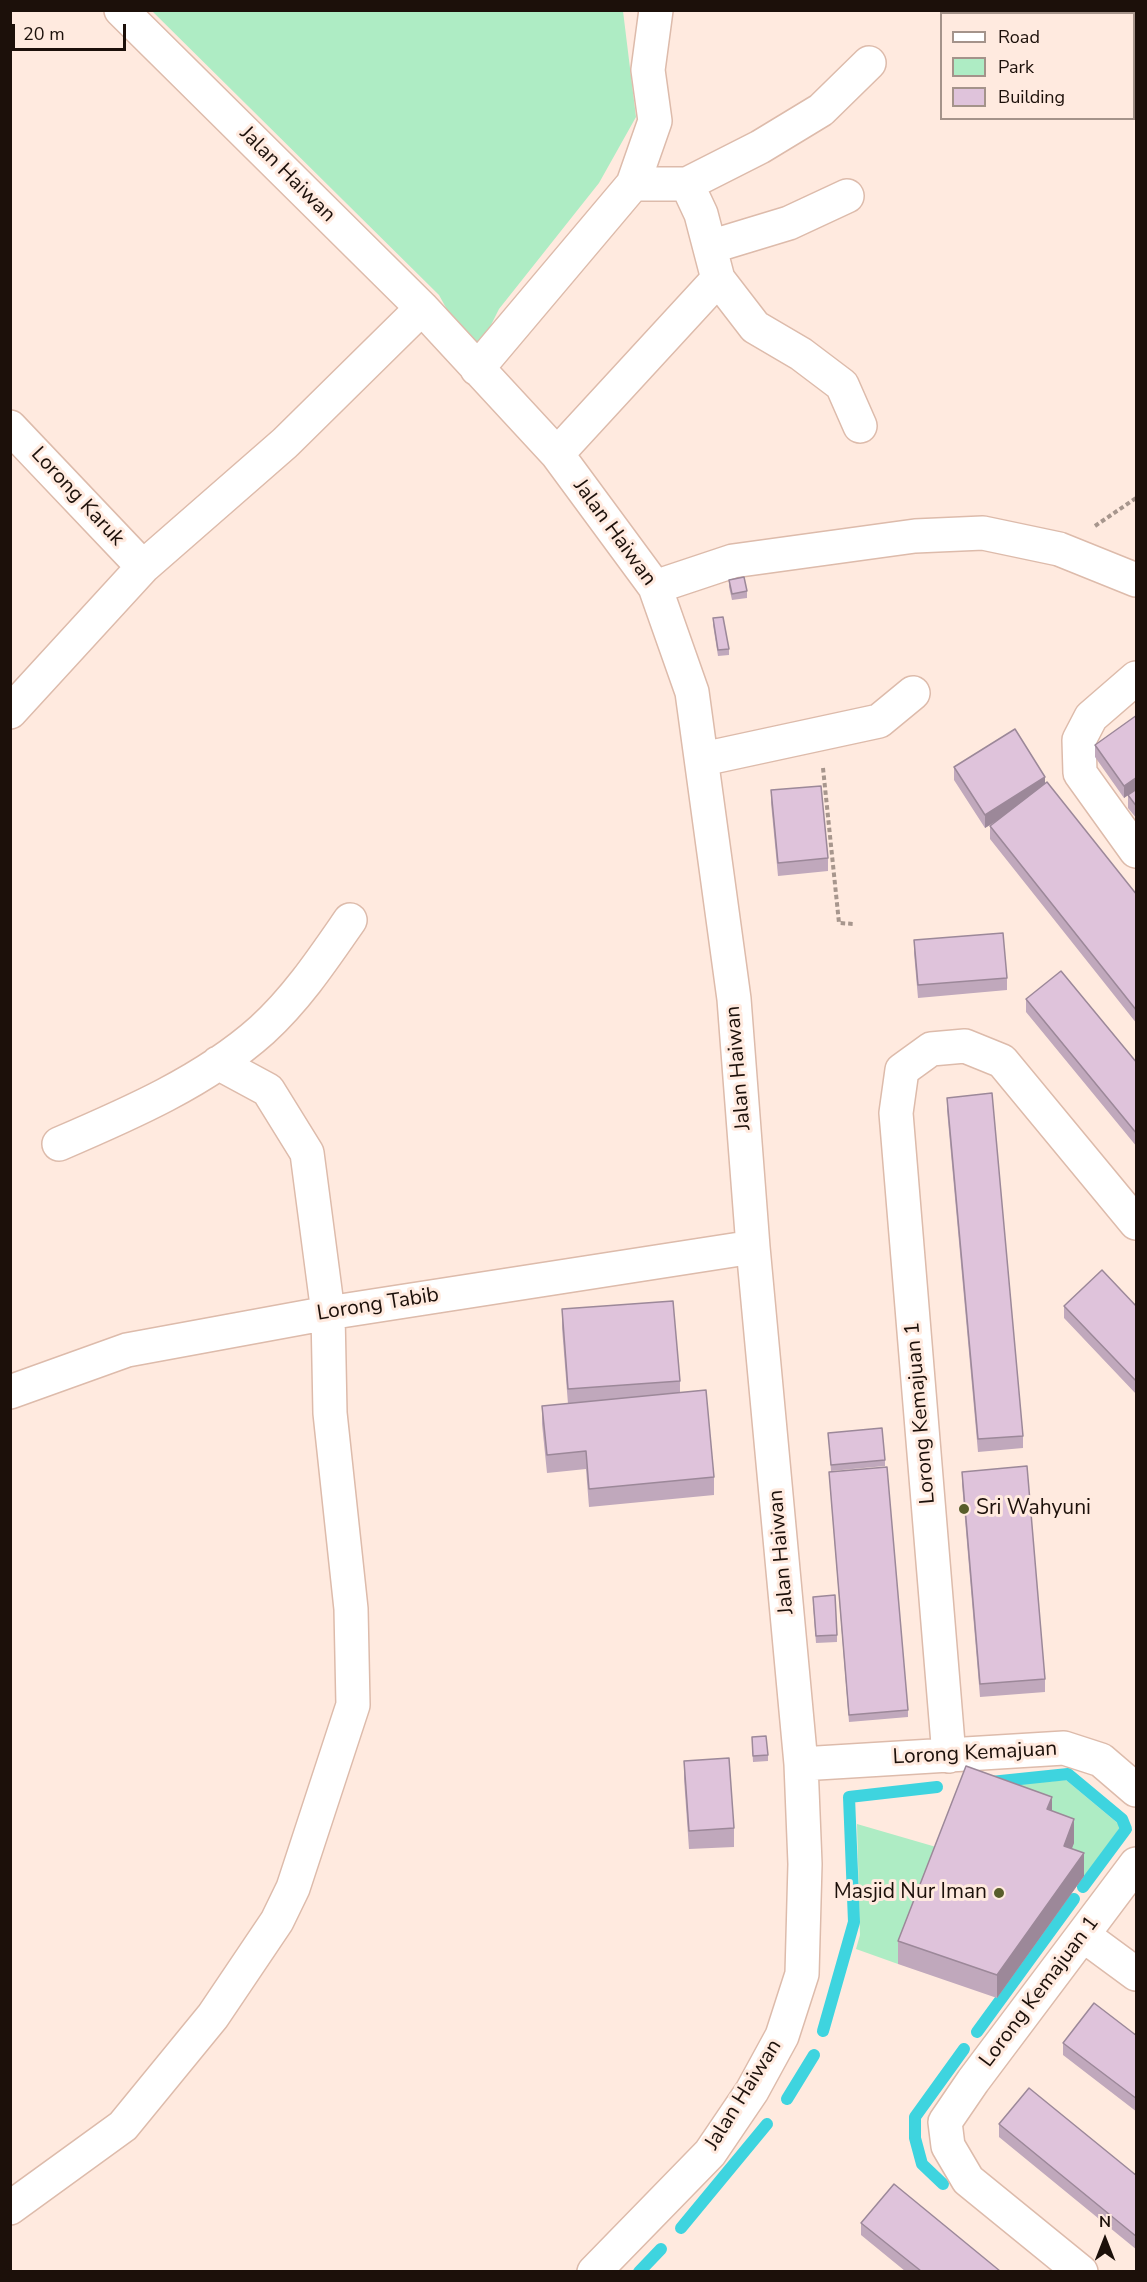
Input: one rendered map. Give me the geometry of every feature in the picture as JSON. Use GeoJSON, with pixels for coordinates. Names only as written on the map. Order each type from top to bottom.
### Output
{"type":"FeatureCollection","features":[{"type":"Feature","properties":{"kind":"street","name":"Jalan Haiwan"},"geometry":{"type":"LineString","coordinates":[[121,10],[422,308],[556,454],[654,587],[692,692],[703,759],[734,999],[753,1247],[801,1764],[805,1864],[802,1974],[782,2036],[752,2091],[710,2153],[594,2271]]}},
{"type":"Feature","properties":{"kind":"street"},"geometry":{"type":"LineString","coordinates":[[477,369],[633,184],[655,121],[648,70],[656,10]]}},
{"type":"Feature","properties":{"kind":"street"},"geometry":{"type":"LineString","coordinates":[[633,184],[687,184],[760,147],[821,110],[869,63]]}},
{"type":"Feature","properties":{"kind":"street"},"geometry":{"type":"LineString","coordinates":[[687,184],[701,214],[718,279],[755,327],[801,354],[842,385],[860,426]]}},
{"type":"Feature","properties":{"kind":"street"},"geometry":{"type":"LineString","coordinates":[[710,247],[789,223],[847,196]]}},
{"type":"Feature","properties":{"kind":"street"},"geometry":{"type":"LineString","coordinates":[[556,454],[718,279]]}},
{"type":"Feature","properties":{"kind":"street"},"geometry":{"type":"LineString","coordinates":[[10,712],[143,567],[285,443],[422,308]]}},
{"type":"Feature","properties":{"kind":"street","name":"Lorong Karuk"},"geometry":{"type":"LineString","coordinates":[[10,427],[143,567]]}},
{"type":"Feature","properties":{"kind":"street"},"geometry":{"type":"LineString","coordinates":[[654,587],[733,561],[915,536],[983,533],[1059,549],[1137,580]]}},
{"type":"Feature","properties":{"kind":"street"},"geometry":{"type":"LineString","coordinates":[[1137,678],[1091,717],[1079,740],[1080,773],[1137,851]]}},
{"type":"Feature","properties":{"kind":"street"},"geometry":{"type":"LineString","coordinates":[[703,759],[879,721],[912,693]]}},
{"type":"Feature","properties":{"kind":"street"},"geometry":{"type":"LineString","coordinates":[[60,1144],[114,1121],[218,1063],[262,1030],[312,975],[350,920]]}},
{"type":"Feature","properties":{"kind":"street","name":"Lorong Kemajuan 1"},"geometry":{"type":"LineString","coordinates":[[949,1756],[896,1113],[902,1070],[931,1049],[965,1046],[1002,1061],[1137,1223]]}},
{"type":"Feature","properties":{"kind":"street"},"geometry":{"type":"LineString","coordinates":[[10,2208],[123,2126],[213,2016],[277,1921],[305,1854],[353,1705],[351,1610],[330,1413],[328,1313],[307,1154],[268,1090],[218,1063]]}},
{"type":"Feature","properties":{"kind":"street","name":"Lorong Tabib"},"geometry":{"type":"LineString","coordinates":[[10,1392],[126,1350],[328,1313],[753,1247]]}},
{"type":"Feature","properties":{"kind":"street","name":"Lorong Kemajuan"},"geometry":{"type":"LineString","coordinates":[[801,1764],[1064,1748],[1101,1760],[1137,1790]]}},
{"type":"Feature","properties":{"kind":"street","name":"Lorong Kemajuan 1"},"geometry":{"type":"LineString","coordinates":[[1081,2271],[968,2180],[948,2146],[945,2122],[973,2081],[1137,1864]]}},
{"type":"Feature","properties":{"kind":"street"},"geometry":{"type":"LineString","coordinates":[[1083,1935],[1137,1974]]}},
{"type":"Feature","properties":{"kind":"path"},"geometry":{"type":"LineString","coordinates":[[819,735],[839,923],[854,924]]}},
{"type":"Feature","properties":{"kind":"green space"},"geometry":{"type":"Polygon","coordinates":[[[152,11],[623,11],[636,117],[599,183],[499,309],[474,359],[439,295],[152,11]]]}},
{"type":"Feature","properties":{"kind":"green space"},"geometry":{"type":"Polygon","coordinates":[[[1066,1780],[1121,1826],[1085,1876],[1064,1869],[966,1789],[1066,1780]]]}},
{"type":"Feature","properties":{"kind":"green space"},"geometry":{"type":"Polygon","coordinates":[[[857,1824],[943,1849],[898,1964],[856,1949],[860,1935],[857,1824]]]}},
{"type":"Feature","properties":{"kind":"building"},"geometry":{"type":"Polygon","coordinates":[[[744,577],[747,591],[732,594],[729,580],[744,577]]]}},
{"type":"Feature","properties":{"kind":"building"},"geometry":{"type":"Polygon","coordinates":[[[723,617],[729,649],[718,650],[713,618],[723,617]]]}},
{"type":"Feature","properties":{"kind":"building"},"geometry":{"type":"Polygon","coordinates":[[[1137,715],[1137,777],[1124,786],[1095,745],[1137,715]]]}},
{"type":"Feature","properties":{"kind":"building"},"geometry":{"type":"Polygon","coordinates":[[[1015,729],[1045,777],[985,815],[954,767],[1015,729]]]}},
{"type":"Feature","properties":{"kind":"building"},"geometry":{"type":"Polygon","coordinates":[[[1047,782],[1137,895],[1137,1011],[990,826],[1047,782]]]}},
{"type":"Feature","properties":{"kind":"building"},"geometry":{"type":"Polygon","coordinates":[[[821,786],[828,858],[778,863],[771,790],[821,786]]]}},
{"type":"Feature","properties":{"kind":"building"},"geometry":{"type":"Polygon","coordinates":[[[1137,789],[1137,807],[1128,795],[1137,789]]]}},
{"type":"Feature","properties":{"kind":"building"},"geometry":{"type":"Polygon","coordinates":[[[1003,933],[1007,978],[918,985],[914,940],[1003,933]]]}},
{"type":"Feature","properties":{"kind":"building"},"geometry":{"type":"Polygon","coordinates":[[[1061,971],[1137,1063],[1137,1134],[1026,999],[1061,971]]]}},
{"type":"Feature","properties":{"kind":"building"},"geometry":{"type":"Polygon","coordinates":[[[992,1093],[1023,1436],[978,1439],[947,1098],[992,1093]]]}},
{"type":"Feature","properties":{"kind":"building"},"geometry":{"type":"Polygon","coordinates":[[[1102,1270],[1137,1307],[1137,1382],[1064,1306],[1102,1270]]]}},
{"type":"Feature","properties":{"kind":"building"},"geometry":{"type":"Polygon","coordinates":[[[673,1301],[680,1381],[568,1389],[562,1309],[673,1301]]]}},
{"type":"Feature","properties":{"kind":"building"},"geometry":{"type":"Polygon","coordinates":[[[706,1390],[714,1477],[589,1489],[586,1451],[547,1455],[542,1406],[706,1390]]]}},
{"type":"Feature","properties":{"kind":"building"},"geometry":{"type":"Polygon","coordinates":[[[882,1428],[885,1460],[831,1465],[828,1433],[882,1428]]]}},
{"type":"Feature","properties":{"kind":"building"},"geometry":{"type":"Polygon","coordinates":[[[1027,1466],[1045,1679],[980,1684],[962,1472],[1027,1466]]]}},
{"type":"Feature","properties":{"kind":"building"},"geometry":{"type":"Polygon","coordinates":[[[887,1467],[908,1710],[849,1715],[829,1472],[887,1467]]]}},
{"type":"Feature","properties":{"kind":"building"},"geometry":{"type":"Polygon","coordinates":[[[835,1595],[837,1635],[816,1636],[813,1597],[835,1595]]]}},
{"type":"Feature","properties":{"kind":"building"},"geometry":{"type":"Polygon","coordinates":[[[766,1736],[768,1755],[753,1756],[752,1737],[766,1736]]]}},
{"type":"Feature","properties":{"kind":"building"},"geometry":{"type":"Polygon","coordinates":[[[729,1758],[734,1828],[689,1831],[684,1761],[729,1758]]]}},
{"type":"Feature","properties":{"kind":"building","name":"Masjid Nur Iman"},"geometry":{"type":"Polygon","coordinates":[[[966,1766],[1052,1797],[1047,1809],[1074,1819],[1064,1846],[1084,1853],[997,1975],[898,1941],[966,1766]]]}},
{"type":"Feature","properties":{"kind":"building"},"geometry":{"type":"Polygon","coordinates":[[[1094,2003],[1137,2036],[1137,2099],[1063,2043],[1094,2003]]]}},
{"type":"Feature","properties":{"kind":"building"},"geometry":{"type":"Polygon","coordinates":[[[1029,2088],[1137,2176],[1137,2237],[999,2124],[1029,2088]]]}},
{"type":"Feature","properties":{"kind":"building"},"geometry":{"type":"Polygon","coordinates":[[[894,2184],[1000,2271],[921,2271],[861,2223],[894,2184]]]}},
{"type":"Feature","properties":{"kind":"waterway"},"geometry":{"type":"LineString","coordinates":[[991,1782],[1068,1774],[1122,1819],[1126,1829],[1083,1887]]}},
{"type":"Feature","properties":{"kind":"waterway"},"geometry":{"type":"LineString","coordinates":[[823,2031],[854,1922],[849,1797],[937,1787]]}},
{"type":"Feature","properties":{"kind":"waterway"},"geometry":{"type":"LineString","coordinates":[[977,2032],[1074,1899]]}},
{"type":"Feature","properties":{"kind":"waterway"},"geometry":{"type":"LineString","coordinates":[[943,2184],[922,2164],[915,2138],[915,2117],[964,2049]]}},
{"type":"Feature","properties":{"kind":"waterway"},"geometry":{"type":"LineString","coordinates":[[787,2099],[814,2055]]}},
{"type":"Feature","properties":{"kind":"waterway"},"geometry":{"type":"LineString","coordinates":[[681,2228],[767,2124]]}},
{"type":"Feature","properties":{"kind":"waterway"},"geometry":{"type":"LineString","coordinates":[[639,2272],[661,2249]]}},
{"type":"Feature","properties":{"kind":"place","name":"Sri Wahyuni"},"geometry":{"type":"Point","coordinates":[964,1509]}},
{"type":"Feature","properties":{"kind":"place","name":"Masjid Nur Iman"},"geometry":{"type":"Point","coordinates":[999,1893]}}]}
